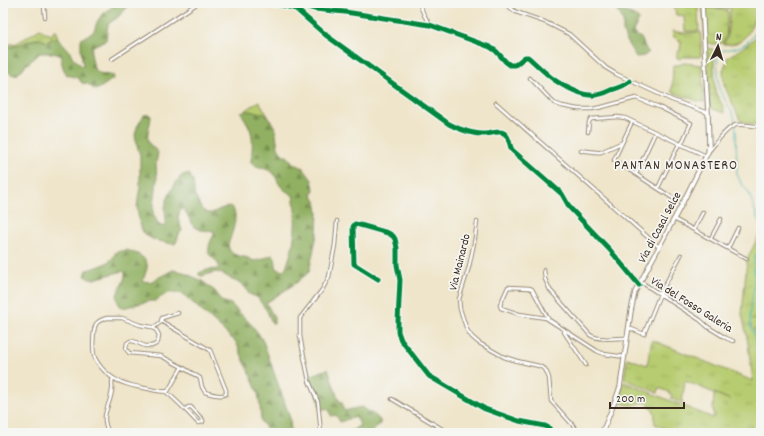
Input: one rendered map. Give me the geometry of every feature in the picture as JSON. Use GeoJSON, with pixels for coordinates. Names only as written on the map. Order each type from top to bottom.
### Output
{"type":"FeatureCollection","features":[{"type":"Feature","properties":{"kind":"main road","name":"Via di Casal Selce"},"geometry":{"type":"LineString","coordinates":[[602,433],[619,391],[633,300],[708,151],[708,113],[702,3]]}},
{"type":"Feature","properties":{"kind":"street"},"geometry":{"type":"LineString","coordinates":[[34,3],[44,5],[44,17]]}},
{"type":"Feature","properties":{"kind":"street"},"geometry":{"type":"LineString","coordinates":[[112,59],[198,3]]}},
{"type":"Feature","properties":{"kind":"street"},"geometry":{"type":"LineString","coordinates":[[268,3],[294,8],[295,4],[317,10],[346,12],[430,25],[490,47],[510,65],[515,65],[525,57],[528,57],[556,82],[588,95],[601,94],[622,86],[630,81]]}},
{"type":"Feature","properties":{"kind":"street"},"geometry":{"type":"LineString","coordinates":[[419,3],[425,18],[430,25]]}},
{"type":"Feature","properties":{"kind":"street"},"geometry":{"type":"LineString","coordinates":[[504,3],[516,12],[545,22],[569,34],[606,68],[616,74],[672,100],[708,113]]}},
{"type":"Feature","properties":{"kind":"street","name":"Via del Fosso Galeria"},"geometry":{"type":"LineString","coordinates":[[294,8],[326,35],[448,124],[480,134],[498,132],[505,134],[508,137],[509,145],[512,150],[562,194],[570,208],[640,284],[660,294],[700,320],[708,327],[733,341]]}},
{"type":"Feature","properties":{"kind":"street"},"geometry":{"type":"LineString","coordinates":[[530,78],[554,103],[562,106],[576,109],[590,109],[635,98],[692,123],[658,188]]}},
{"type":"Feature","properties":{"kind":"street"},"geometry":{"type":"LineString","coordinates":[[496,103],[660,247]]}},
{"type":"Feature","properties":{"kind":"street"},"geometry":{"type":"LineString","coordinates":[[588,132],[589,122],[591,119],[625,118],[706,157]]}},
{"type":"Feature","properties":{"kind":"street"},"geometry":{"type":"LineString","coordinates":[[632,122],[614,160],[682,204]]}},
{"type":"Feature","properties":{"kind":"street"},"geometry":{"type":"LineString","coordinates":[[708,151],[719,138],[735,125],[761,127]]}},
{"type":"Feature","properties":{"kind":"street"},"geometry":{"type":"LineString","coordinates":[[636,174],[655,133]]}},
{"type":"Feature","properties":{"kind":"street"},"geometry":{"type":"LineString","coordinates":[[581,151],[590,150],[601,152],[622,143]]}},
{"type":"Feature","properties":{"kind":"street"},"geometry":{"type":"LineString","coordinates":[[694,229],[703,212]]}},
{"type":"Feature","properties":{"kind":"street"},"geometry":{"type":"LineString","coordinates":[[674,219],[747,259]]}},
{"type":"Feature","properties":{"kind":"street"},"geometry":{"type":"LineString","coordinates":[[711,238],[721,219]]}},
{"type":"Feature","properties":{"kind":"street"},"geometry":{"type":"LineString","coordinates":[[321,433],[318,402],[309,381],[302,347],[300,336],[300,318],[322,290],[330,277],[337,222]]}},
{"type":"Feature","properties":{"kind":"street","name":"Via Mainardo"},"geometry":{"type":"LineString","coordinates":[[477,222],[469,268],[460,299],[461,312],[467,330],[479,343],[504,357],[538,365],[545,369],[549,378],[550,401],[580,433]]}},
{"type":"Feature","properties":{"kind":"street"},"geometry":{"type":"LineString","coordinates":[[378,279],[354,264],[353,227],[355,224],[388,233],[394,238],[397,248],[397,265],[400,280],[398,332],[402,340],[430,377],[484,408],[519,421],[544,425],[552,433]]}},
{"type":"Feature","properties":{"kind":"street"},"geometry":{"type":"LineString","coordinates":[[728,248],[738,228]]}},
{"type":"Feature","properties":{"kind":"street"},"geometry":{"type":"LineString","coordinates":[[628,328],[644,334],[660,294],[681,255]]}},
{"type":"Feature","properties":{"kind":"street"},"geometry":{"type":"LineString","coordinates":[[544,270],[545,279],[550,290],[591,336],[601,338],[627,338]]}},
{"type":"Feature","properties":{"kind":"street"},"geometry":{"type":"LineString","coordinates":[[549,320],[532,289],[508,287],[500,305],[501,308],[519,314],[543,317],[599,353],[625,357]]}},
{"type":"Feature","properties":{"kind":"street"},"geometry":{"type":"LineString","coordinates":[[153,328],[161,322],[162,318],[178,313]]}},
{"type":"Feature","properties":{"kind":"street"},"geometry":{"type":"LineString","coordinates":[[161,322],[210,351],[226,390],[226,394],[221,396],[206,392],[202,387],[200,378],[161,356],[130,353],[126,351],[126,345],[128,342],[135,341],[147,347],[156,344],[159,336],[153,328],[120,318],[103,319],[97,323],[94,338],[95,356],[108,375],[130,385],[166,392],[173,397],[198,423],[203,422],[203,420],[191,407],[188,407],[186,410]]}},
{"type":"Feature","properties":{"kind":"street"},"geometry":{"type":"LineString","coordinates":[[563,330],[586,365]]}},
{"type":"Feature","properties":{"kind":"street"},"geometry":{"type":"LineString","coordinates":[[166,392],[182,367]]}},
{"type":"Feature","properties":{"kind":"street"},"geometry":{"type":"LineString","coordinates":[[109,433],[105,415],[112,392],[113,378]]}},
{"type":"Feature","properties":{"kind":"street"},"geometry":{"type":"LineString","coordinates":[[392,399],[449,433]]}},
{"type":"Feature","properties":{"kind":"green space"},"geometry":{"type":"Polygon","coordinates":[[[115,3],[130,3],[118,17],[108,24],[106,40],[93,46],[91,53],[94,69],[99,73],[114,76],[113,79],[100,88],[95,90],[88,84],[82,83],[78,78],[67,75],[63,68],[60,55],[53,53],[40,53],[18,74],[13,75],[3,66],[3,46],[12,47],[32,40],[41,39],[47,42],[53,38],[58,38],[69,50],[73,58],[83,67],[81,39],[94,31],[97,22],[103,13],[111,8],[115,3]]]}},
{"type":"Feature","properties":{"kind":"green space"},"geometry":{"type":"Polygon","coordinates":[[[619,3],[625,3],[621,11],[633,15],[639,20],[633,31],[634,34],[641,38],[648,53],[644,56],[636,57],[626,41],[623,31],[623,21],[615,7],[619,5],[619,3]]]}},
{"type":"Feature","properties":{"kind":"green space"},"geometry":{"type":"Polygon","coordinates":[[[704,3],[730,3],[728,9],[704,7],[704,3]]]}},
{"type":"Feature","properties":{"kind":"green space"},"geometry":{"type":"Polygon","coordinates":[[[731,3],[759,3],[752,26],[746,36],[734,44],[723,44],[727,38],[731,3]]]}},
{"type":"Feature","properties":{"kind":"green space"},"geometry":{"type":"Polygon","coordinates":[[[674,5],[698,7],[699,31],[685,31],[684,16],[676,15],[674,5]]]}},
{"type":"Feature","properties":{"kind":"green space"},"geometry":{"type":"Polygon","coordinates":[[[703,7],[728,12],[726,36],[724,41],[720,44],[705,43],[703,7]]]}},
{"type":"Feature","properties":{"kind":"green space"},"geometry":{"type":"Polygon","coordinates":[[[761,22],[761,125],[747,123],[740,120],[724,85],[723,71],[728,57],[755,38],[761,22]]]}},
{"type":"Feature","properties":{"kind":"green space"},"geometry":{"type":"Polygon","coordinates":[[[40,29],[52,35],[55,29],[58,38],[53,38],[47,42],[34,39],[18,45],[3,46],[3,43],[17,43],[40,29]]]}},
{"type":"Feature","properties":{"kind":"green space"},"geometry":{"type":"Polygon","coordinates":[[[672,31],[684,33],[701,32],[701,57],[677,58],[677,52],[680,51],[681,41],[674,37],[672,31]]]}},
{"type":"Feature","properties":{"kind":"green space"},"geometry":{"type":"Polygon","coordinates":[[[707,48],[714,50],[715,90],[723,107],[724,113],[710,107],[707,48]]]}},
{"type":"Feature","properties":{"kind":"green space"},"geometry":{"type":"Polygon","coordinates":[[[684,63],[702,65],[704,102],[672,92],[673,65],[684,63]]]}},
{"type":"Feature","properties":{"kind":"green space"},"geometry":{"type":"Polygon","coordinates":[[[259,101],[271,121],[262,114],[245,111],[259,101]]]}},
{"type":"Feature","properties":{"kind":"green space"},"geometry":{"type":"Polygon","coordinates":[[[241,112],[258,112],[266,115],[271,121],[275,128],[278,148],[282,154],[288,157],[293,163],[303,168],[312,180],[314,189],[312,195],[316,201],[318,212],[317,234],[309,272],[296,283],[266,303],[274,317],[274,323],[272,323],[267,311],[257,297],[249,294],[246,288],[239,282],[216,272],[202,276],[199,275],[199,273],[206,270],[218,269],[219,267],[218,263],[209,254],[209,246],[214,235],[214,231],[201,230],[194,227],[185,211],[180,209],[178,218],[182,231],[179,234],[176,243],[173,244],[154,240],[145,235],[142,230],[137,207],[140,186],[140,155],[135,135],[137,127],[144,115],[149,114],[151,119],[148,140],[158,153],[156,163],[157,180],[153,214],[159,225],[165,227],[165,208],[174,185],[180,177],[185,174],[189,174],[193,181],[195,196],[204,211],[207,213],[212,213],[230,206],[233,209],[235,219],[228,245],[231,252],[235,255],[254,261],[272,255],[274,257],[277,269],[283,271],[291,252],[295,233],[295,203],[293,195],[285,191],[273,173],[269,170],[255,166],[251,162],[252,137],[241,112]]]}},
{"type":"Feature","properties":{"kind":"green space"},"geometry":{"type":"Polygon","coordinates":[[[761,232],[761,284],[759,284],[758,287],[761,316],[752,320],[761,317],[761,331],[755,332],[754,328],[760,354],[761,354],[761,433],[749,433],[750,426],[748,433],[676,433],[655,424],[654,411],[647,403],[645,402],[631,405],[618,402],[624,382],[713,418],[714,393],[731,400],[685,381],[682,403],[671,398],[672,395],[669,392],[659,388],[658,393],[624,379],[627,358],[647,365],[652,340],[753,381],[747,337],[742,314],[747,259],[761,232]]]}},
{"type":"Feature","properties":{"kind":"green space"},"geometry":{"type":"Polygon","coordinates":[[[127,250],[141,256],[146,261],[147,268],[143,281],[150,282],[173,270],[183,272],[202,281],[216,292],[221,301],[231,304],[251,324],[263,341],[290,418],[291,433],[268,433],[261,421],[258,393],[236,342],[183,294],[170,292],[155,301],[122,308],[118,303],[117,298],[125,278],[125,273],[123,271],[94,279],[89,279],[85,276],[87,270],[108,262],[116,252],[127,250]]]}},
{"type":"Feature","properties":{"kind":"green space"},"geometry":{"type":"Polygon","coordinates":[[[328,369],[339,401],[342,402],[344,411],[361,407],[380,420],[380,424],[371,433],[349,433],[360,425],[356,416],[340,422],[336,415],[331,416],[329,409],[320,409],[318,397],[309,376],[328,369]]]}},
{"type":"Feature","properties":{"kind":"waterway"},"geometry":{"type":"LineString","coordinates":[[761,20],[754,34],[746,43],[740,47],[724,50],[717,58],[719,89],[735,120],[737,174],[741,183],[749,193],[761,228]]}},
{"type":"Feature","properties":{"kind":"waterway"},"geometry":{"type":"LineString","coordinates":[[758,433],[759,372],[755,339],[750,324],[750,311],[754,288],[754,259],[761,244]]}},
{"type":"Feature","properties":{"kind":"cycle path"},"geometry":{"type":"LineString","coordinates":[[268,3],[296,9],[327,36],[449,124],[476,134],[504,133],[508,138],[512,150],[562,194],[570,208],[610,250],[639,285]]}},
{"type":"Feature","properties":{"kind":"cycle path"},"geometry":{"type":"LineString","coordinates":[[294,3],[315,9],[430,25],[490,47],[510,65],[515,65],[525,57],[528,57],[555,81],[584,94],[601,94],[621,87],[630,81]]}},
{"type":"Feature","properties":{"kind":"cycle path"},"geometry":{"type":"LineString","coordinates":[[378,279],[354,264],[353,227],[355,224],[388,233],[395,239],[400,280],[398,332],[401,340],[429,376],[485,409],[519,421],[545,426],[549,428],[552,433]]}},
{"type":"Feature","properties":{"kind":"district","name":"PANTAN MONASTERO"},"geometry":{"type":"Point","coordinates":[676,164]}}]}
